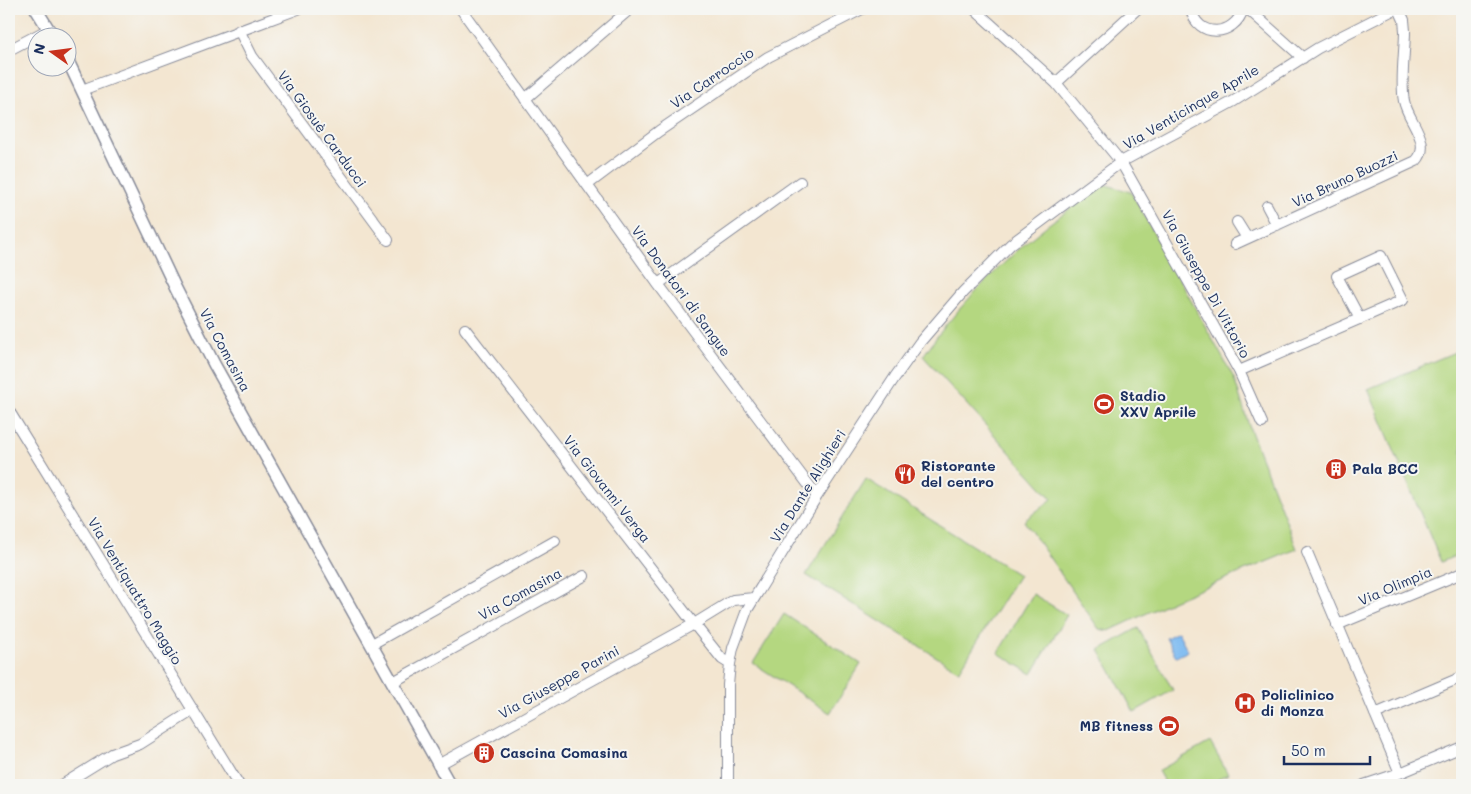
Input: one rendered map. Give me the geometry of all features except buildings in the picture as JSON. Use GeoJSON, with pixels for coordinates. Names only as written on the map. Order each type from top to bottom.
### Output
{"type":"FeatureCollection","features":[{"type":"Feature","properties":{"kind":"street"},"geometry":{"type":"LineString","coordinates":[[36,9],[48,28]]}},
{"type":"Feature","properties":{"kind":"street"},"geometry":{"type":"LineString","coordinates":[[82,90],[298,9]]}},
{"type":"Feature","properties":{"kind":"street","name":"Via Donatori di Sangue"},"geometry":{"type":"LineString","coordinates":[[461,9],[658,284],[816,496]]}},
{"type":"Feature","properties":{"kind":"street","name":"Via Carroccio"},"geometry":{"type":"LineString","coordinates":[[587,185],[659,131],[768,56],[862,9]]}},
{"type":"Feature","properties":{"kind":"street","name":"Via Giuseppe Di Vittorio"},"geometry":{"type":"LineString","coordinates":[[974,9],[1056,83],[1122,162],[1239,371],[1262,423]]}},
{"type":"Feature","properties":{"kind":"street"},"geometry":{"type":"LineString","coordinates":[[1056,83],[1137,9]]}},
{"type":"Feature","properties":{"kind":"street"},"geometry":{"type":"LineString","coordinates":[[1191,9],[1195,19],[1201,26],[1217,31],[1234,25],[1240,18],[1243,9]]}},
{"type":"Feature","properties":{"kind":"street"},"geometry":{"type":"LineString","coordinates":[[1248,9],[1303,58]]}},
{"type":"Feature","properties":{"kind":"street","name":"Via Venticinque Aprile"},"geometry":{"type":"LineString","coordinates":[[1011,244],[1122,162],[1234,101],[1318,48],[1394,9]]}},
{"type":"Feature","properties":{"kind":"street","name":"Via Bruno Buozzi"},"geometry":{"type":"LineString","coordinates":[[1235,244],[1416,161],[1420,157],[1422,143],[1404,100],[1406,31],[1399,9]]}},
{"type":"Feature","properties":{"kind":"street"},"geometry":{"type":"LineString","coordinates":[[525,99],[630,10]]}},
{"type":"Feature","properties":{"kind":"street","name":"Via Giosuè Carducci"},"geometry":{"type":"LineString","coordinates":[[239,30],[252,56],[388,240]]}},
{"type":"Feature","properties":{"kind":"street"},"geometry":{"type":"LineString","coordinates":[[9,50],[28,42]]}},
{"type":"Feature","properties":{"kind":"street","name":"Via Comasina"},"geometry":{"type":"LineString","coordinates":[[76,78],[176,289],[214,364],[394,682],[450,785]]}},
{"type":"Feature","properties":{"kind":"street"},"geometry":{"type":"LineString","coordinates":[[658,284],[800,182]]}},
{"type":"Feature","properties":{"kind":"street"},"geometry":{"type":"LineString","coordinates":[[1267,206],[1277,226]]}},
{"type":"Feature","properties":{"kind":"street"},"geometry":{"type":"LineString","coordinates":[[1237,222],[1247,238]]}},
{"type":"Feature","properties":{"kind":"street","name":"Via Dante Alighieri"},"geometry":{"type":"LineString","coordinates":[[728,785],[728,684],[730,664],[733,648],[747,610],[816,496],[867,418],[918,346],[963,292],[1011,244]]}},
{"type":"Feature","properties":{"kind":"street"},"geometry":{"type":"LineString","coordinates":[[1239,371],[1360,319],[1403,300],[1381,256],[1337,276],[1360,319]]}},
{"type":"Feature","properties":{"kind":"street","name":"Via Giovanni Verga"},"geometry":{"type":"LineString","coordinates":[[465,329],[694,624],[722,659],[730,664]]}},
{"type":"Feature","properties":{"kind":"street","name":"Via Ventiquattro Maggio"},"geometry":{"type":"LineString","coordinates":[[9,411],[239,785]]}},
{"type":"Feature","properties":{"kind":"street","name":"Via Comasina"},"geometry":{"type":"LineString","coordinates":[[372,644],[554,540]]}},
{"type":"Feature","properties":{"kind":"street"},"geometry":{"type":"LineString","coordinates":[[1307,552],[1400,773]]}},
{"type":"Feature","properties":{"kind":"street","name":"Via Olimpia"},"geometry":{"type":"LineString","coordinates":[[1338,624],[1462,573]]}},
{"type":"Feature","properties":{"kind":"street","name":"Via Comasina"},"geometry":{"type":"LineString","coordinates":[[394,682],[584,576]]}},
{"type":"Feature","properties":{"kind":"street","name":"Via Giuseppe Parini"},"geometry":{"type":"LineString","coordinates":[[438,765],[694,624],[733,600],[754,598]]}},
{"type":"Feature","properties":{"kind":"street"},"geometry":{"type":"LineString","coordinates":[[1375,714],[1462,677]]}},
{"type":"Feature","properties":{"kind":"street"},"geometry":{"type":"LineString","coordinates":[[62,785],[112,754],[140,744],[192,711]]}},
{"type":"Feature","properties":{"kind":"street"},"geometry":{"type":"LineString","coordinates":[[1364,785],[1400,773],[1462,747]]}},
{"type":"Feature","properties":{"kind":"green space","name":"Stadio XXV Aprile"},"geometry":{"type":"Polygon","coordinates":[[[1103,184],[1131,192],[1234,378],[1250,429],[1297,549],[1175,600],[1109,631],[1099,629],[1024,521],[1052,499],[923,356],[959,309],[1000,267],[1029,240],[1103,184]]]}},
{"type":"Feature","properties":{"kind":"green space"},"geometry":{"type":"Polygon","coordinates":[[[1462,349],[1462,553],[1441,562],[1368,389],[1462,349]]]}},
{"type":"Feature","properties":{"kind":"green space"},"geometry":{"type":"Polygon","coordinates":[[[866,479],[1019,575],[959,671],[806,575],[866,479]]]}},
{"type":"Feature","properties":{"kind":"green space"},"geometry":{"type":"Polygon","coordinates":[[[1033,594],[1067,615],[1032,674],[998,653],[1033,594]]]}},
{"type":"Feature","properties":{"kind":"green space"},"geometry":{"type":"Polygon","coordinates":[[[784,614],[861,664],[830,713],[753,663],[784,614]]]}},
{"type":"Feature","properties":{"kind":"green space"},"geometry":{"type":"Polygon","coordinates":[[[1138,628],[1173,690],[1134,712],[1099,650],[1138,628]]]}},
{"type":"Feature","properties":{"kind":"green space"},"geometry":{"type":"Polygon","coordinates":[[[1210,742],[1228,774],[1208,785],[1166,785],[1158,771],[1210,742]]]}},
{"type":"Feature","properties":{"kind":"water"},"geometry":{"type":"Polygon","coordinates":[[[1178,632],[1188,651],[1176,657],[1166,638],[1178,632]]]}},
{"type":"Feature","properties":{"kind":"place","name":"Stadio XXV Aprile"},"geometry":{"type":"Point","coordinates":[1104,404]}},
{"type":"Feature","properties":{"kind":"place","name":"Pala BCC"},"geometry":{"type":"Point","coordinates":[1336,469]}},
{"type":"Feature","properties":{"kind":"place","name":"Ristorante del centro"},"geometry":{"type":"Point","coordinates":[905,474]}},
{"type":"Feature","properties":{"kind":"place","name":"Policlinico di Monza"},"geometry":{"type":"Point","coordinates":[1245,703]}},
{"type":"Feature","properties":{"kind":"place","name":"MB fitness"},"geometry":{"type":"Point","coordinates":[1169,726]}},
{"type":"Feature","properties":{"kind":"place","name":"Cascina Comasina"},"geometry":{"type":"Point","coordinates":[484,753]}}]}
